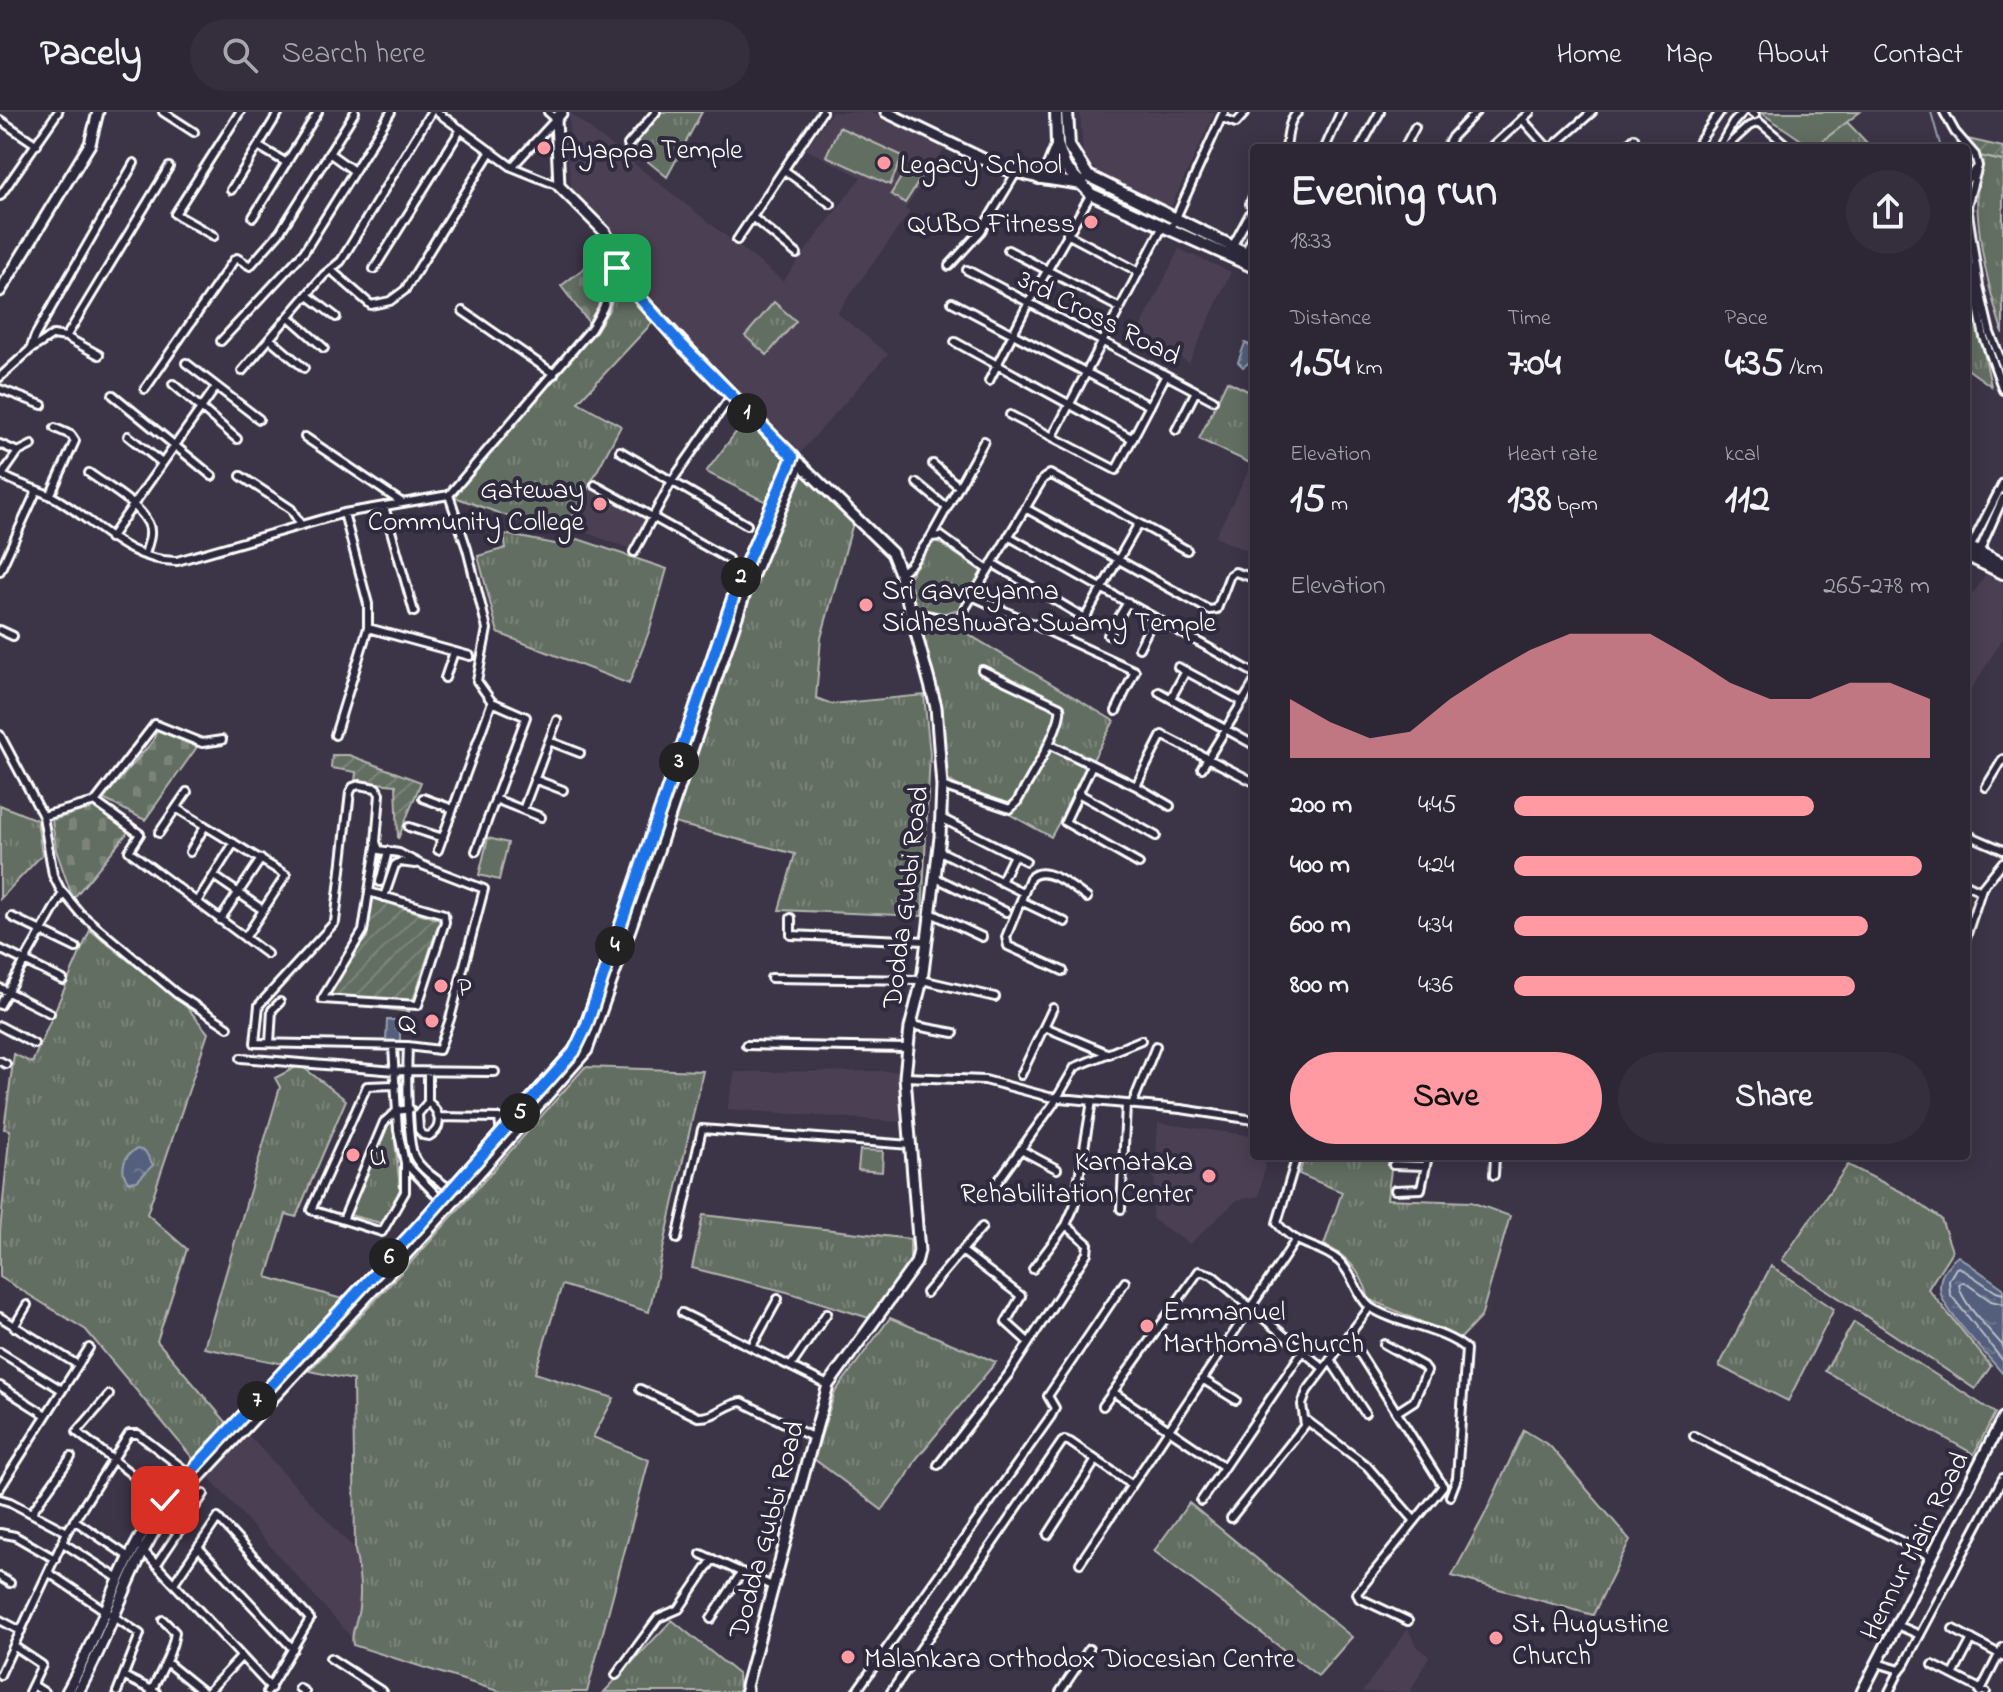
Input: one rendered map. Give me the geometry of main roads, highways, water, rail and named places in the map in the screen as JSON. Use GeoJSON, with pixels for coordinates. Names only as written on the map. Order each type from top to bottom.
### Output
{"type":"FeatureCollection","features":[{"type":"Feature","properties":{"kind":"main road"},"geometry":{"type":"LineString","coordinates":[[0,291],[90,144],[98,112]]}},
{"type":"Feature","properties":{"kind":"main road"},"geometry":{"type":"LineString","coordinates":[[886,112],[1016,173],[1079,184]]}},
{"type":"Feature","properties":{"kind":"main road"},"geometry":{"type":"LineString","coordinates":[[1056,112],[1057,144],[1065,167],[1091,194],[1250,265]]}},
{"type":"Feature","properties":{"kind":"main road"},"geometry":{"type":"LineString","coordinates":[[1067,112],[1069,146],[1088,176],[1249,255]]}},
{"type":"Feature","properties":{"kind":"main road","name":"Dodda Gubbi Road"},"geometry":{"type":"LineString","coordinates":[[555,114],[559,186],[605,232],[614,250],[617,268],[628,285],[731,396],[892,553],[936,707],[942,786],[941,818],[922,980],[911,1025],[905,1077],[919,1251],[916,1263],[828,1385],[772,1586],[747,1692]]}},
{"type":"Feature","properties":{"kind":"main road"},"geometry":{"type":"LineString","coordinates":[[1039,178],[1048,168],[1057,144]]}},
{"type":"Feature","properties":{"kind":"main road"},"geometry":{"type":"LineString","coordinates":[[1079,184],[1088,176]]}},
{"type":"Feature","properties":{"kind":"main road"},"geometry":{"type":"LineString","coordinates":[[78,1692],[129,1557],[455,1193],[578,1046],[696,725],[749,553],[797,460]]}},
{"type":"Feature","properties":{"kind":"main road"},"geometry":{"type":"LineString","coordinates":[[1970,550],[2003,564]]}},
{"type":"Feature","properties":{"kind":"main road"},"geometry":{"type":"LineString","coordinates":[[1970,550],[2003,573]]}},
{"type":"Feature","properties":{"kind":"main road"},"geometry":{"type":"LineString","coordinates":[[67,1692],[165,1500],[323,1337]]}},
{"type":"Feature","properties":{"kind":"main road","name":"Hennur Main Road"},"geometry":{"type":"LineString","coordinates":[[1862,1692],[2003,1418]]}},
{"type":"Feature","properties":{"kind":"water"},"geometry":{"type":"Polygon","coordinates":[[[1245,343],[1250,345],[1250,362],[1243,367],[1238,362],[1245,343]]]}},
{"type":"Feature","properties":{"kind":"water"},"geometry":{"type":"Polygon","coordinates":[[[387,1020],[400,1020],[400,1041],[386,1041],[387,1020]]]}},
{"type":"Feature","properties":{"kind":"water"},"geometry":{"type":"Polygon","coordinates":[[[137,1149],[145,1151],[153,1165],[137,1181],[128,1182],[124,1163],[137,1149]]]}},
{"type":"Feature","properties":{"kind":"water"},"geometry":{"type":"Polygon","coordinates":[[[1958,1256],[2003,1288],[2003,1374],[1944,1302],[1940,1283],[1950,1263],[1958,1256]]]}},
{"type":"Feature","properties":{"kind":"waterway"},"geometry":{"type":"LineString","coordinates":[[1931,112],[1940,144]]}},
{"type":"Feature","properties":{"kind":"place","name":"Ayappa Temple"},"geometry":{"type":"Point","coordinates":[544,148]}},
{"type":"Feature","properties":{"kind":"place","name":"Legacy School"},"geometry":{"type":"Point","coordinates":[884,163]}},
{"type":"Feature","properties":{"kind":"place","name":"QUBO Fitness"},"geometry":{"type":"Point","coordinates":[1091,222]}},
{"type":"Feature","properties":{"kind":"place","name":"Gateway Community College"},"geometry":{"type":"Point","coordinates":[600,504]}},
{"type":"Feature","properties":{"kind":"place","name":"Sri Gavreyanna Sidheshwara Swamy Temple"},"geometry":{"type":"Point","coordinates":[866,605]}},
{"type":"Feature","properties":{"kind":"place","name":"P"},"geometry":{"type":"Point","coordinates":[441,986]}},
{"type":"Feature","properties":{"kind":"place","name":"Q"},"geometry":{"type":"Point","coordinates":[432,1021]}},
{"type":"Feature","properties":{"kind":"place","name":"U"},"geometry":{"type":"Point","coordinates":[353,1155]}},
{"type":"Feature","properties":{"kind":"place","name":"Karnataka Rehabilitation Center"},"geometry":{"type":"Point","coordinates":[1209,1176]}},
{"type":"Feature","properties":{"kind":"place","name":"Emmanuel Marthoma Church"},"geometry":{"type":"Point","coordinates":[1147,1326]}},
{"type":"Feature","properties":{"kind":"place","name":"St. Augustine Church"},"geometry":{"type":"Point","coordinates":[1496,1638]}},
{"type":"Feature","properties":{"kind":"place","name":"Malankara Orthodox Diocesian Centre"},"geometry":{"type":"Point","coordinates":[848,1657]}}]}
